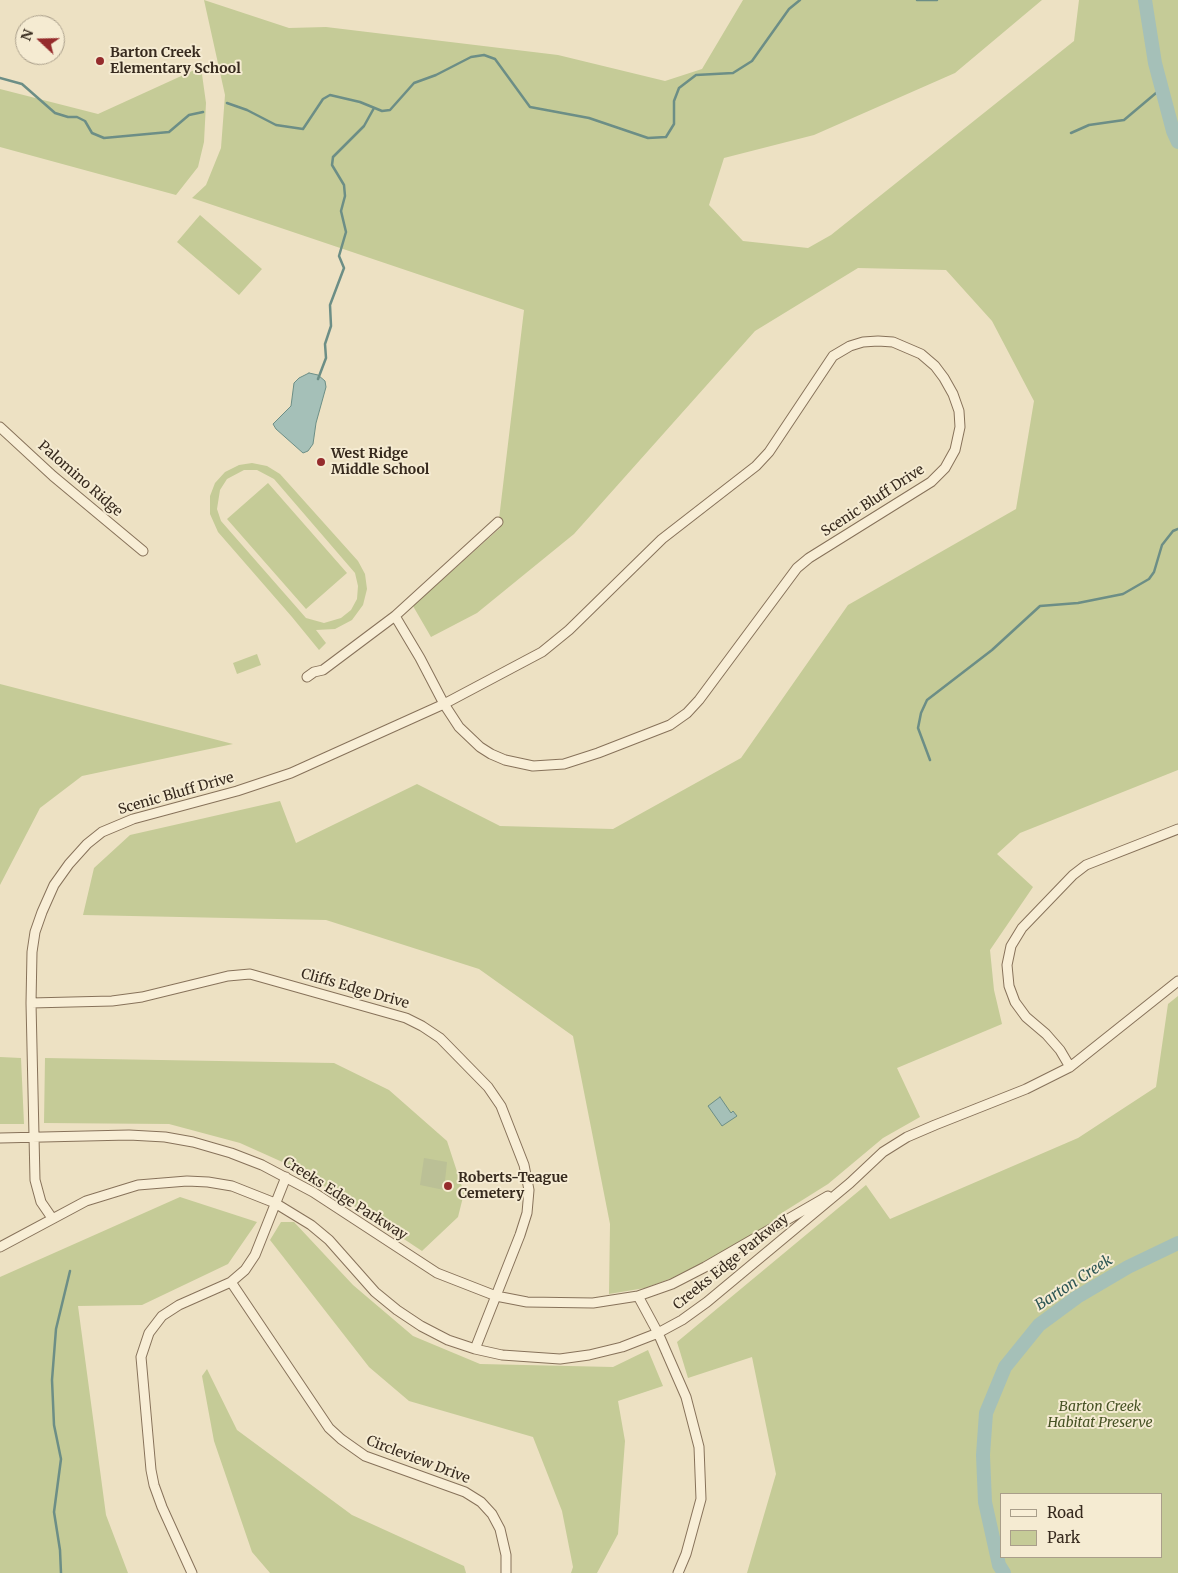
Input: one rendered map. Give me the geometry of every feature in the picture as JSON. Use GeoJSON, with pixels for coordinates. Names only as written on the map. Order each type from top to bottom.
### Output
{"type":"FeatureCollection","features":[{"type":"Feature","properties":{"kind":"street","name":"Scenic Bluff Drive"},"geometry":{"type":"LineString","coordinates":[[52,1218],[41,1202],[35,1180],[31,1003],[32,952],[35,932],[54,885],[87,844],[102,832],[133,819],[237,791],[291,773],[444,704],[542,652],[569,630],[662,539],[756,466],[769,452],[833,356],[850,346],[878,340],[893,342],[920,354],[935,366],[944,378],[956,402],[960,427],[955,450],[945,468],[931,482],[809,558],[797,568],[699,700],[687,713],[670,725],[598,753],[564,764],[533,766],[505,760],[480,747],[459,727],[444,704],[395,616]]}},
{"type":"Feature","properties":{"kind":"street","name":"Palomino Ridge"},"geometry":{"type":"LineString","coordinates":[[0,427],[53,476],[143,551]]}},
{"type":"Feature","properties":{"kind":"street"},"geometry":{"type":"LineString","coordinates":[[306,677],[314,672],[323,670],[395,616],[498,522]]}},
{"type":"Feature","properties":{"kind":"street"},"geometry":{"type":"LineString","coordinates":[[1070,1067],[1051,1039],[1026,1017],[1015,1002],[1009,986],[1007,965],[1011,946],[1022,928],[1073,875],[1086,865],[1178,829]]}},
{"type":"Feature","properties":{"kind":"street","name":"Cliffs Edge Drive"},"geometry":{"type":"LineString","coordinates":[[31,1003],[142,997],[228,976],[250,974],[406,1018],[440,1038],[488,1087],[501,1106],[524,1165],[529,1190],[527,1213],[520,1235],[475,1349]]}},
{"type":"Feature","properties":{"kind":"street","name":"Creeks Edge Parkway"},"geometry":{"type":"LineString","coordinates":[[0,1247],[86,1201],[138,1184],[186,1181],[232,1186],[276,1203],[311,1225],[329,1240],[375,1292],[421,1326],[441,1336],[475,1349],[511,1356],[560,1359],[588,1355],[622,1347],[658,1333],[682,1320],[707,1302],[850,1183],[883,1152],[907,1137],[1026,1089],[1070,1067],[1178,980]]}},
{"type":"Feature","properties":{"kind":"street","name":"Creeks Edge Parkway"},"geometry":{"type":"LineString","coordinates":[[0,1138],[129,1135],[165,1137],[193,1142],[231,1153],[262,1165],[313,1192],[437,1273],[496,1296],[528,1302],[564,1304],[593,1304],[638,1296],[672,1284],[705,1267],[850,1183]]}},
{"type":"Feature","properties":{"kind":"street"},"geometry":{"type":"LineString","coordinates":[[192,1573],[154,1485],[141,1357],[149,1333],[162,1316],[179,1304],[231,1282],[245,1270],[255,1255],[286,1177]]}},
{"type":"Feature","properties":{"kind":"street","name":"Circleview Drive"},"geometry":{"type":"LineString","coordinates":[[231,1282],[329,1428],[341,1439],[365,1456],[465,1492],[480,1502],[492,1514],[500,1530],[506,1555],[506,1573]]}},
{"type":"Feature","properties":{"kind":"street"},"geometry":{"type":"LineString","coordinates":[[638,1296],[658,1333],[686,1397],[699,1447],[701,1498],[686,1554],[678,1573]]}},
{"type":"Feature","properties":{"kind":"green space"},"geometry":{"type":"Polygon","coordinates":[[[204,0],[289,28],[326,27],[558,55],[665,81],[702,69],[743,0],[1042,0],[955,73],[814,135],[724,158],[709,205],[743,241],[808,248],[831,235],[1074,41],[1079,0],[1178,0],[1178,770],[1020,833],[997,854],[1033,887],[990,950],[994,990],[1002,1024],[897,1068],[920,1117],[883,1138],[828,1184],[777,1216],[779,1219],[701,1265],[645,1288],[609,1294],[610,1224],[573,1036],[479,969],[326,920],[83,915],[94,868],[130,835],[280,801],[296,843],[417,784],[500,826],[613,829],[741,758],[848,605],[1016,509],[1034,401],[992,321],[946,270],[858,268],[755,331],[574,534],[477,613],[431,637],[413,606],[500,528],[499,519],[524,310],[192,198],[206,185],[221,148],[225,95],[204,0]]]}},
{"type":"Feature","properties":{"kind":"green space"},"geometry":{"type":"Polygon","coordinates":[[[201,67],[206,103],[204,142],[198,167],[176,195],[0,147],[0,89],[98,114],[201,67]]]}},
{"type":"Feature","properties":{"kind":"green space"},"geometry":{"type":"Polygon","coordinates":[[[200,215],[262,269],[239,295],[177,242],[200,215]]]}},
{"type":"Feature","properties":{"kind":"green space"},"geometry":{"type":"Polygon","coordinates":[[[252,463],[267,466],[280,474],[358,561],[365,574],[367,589],[363,605],[352,620],[335,629],[316,630],[326,643],[319,650],[218,532],[210,514],[210,496],[215,483],[225,472],[239,465],[252,463]],[[244,470],[227,479],[220,490],[217,509],[221,521],[306,618],[324,623],[341,618],[351,610],[357,599],[358,586],[355,573],[274,479],[257,470],[244,470]]]}},
{"type":"Feature","properties":{"kind":"green space"},"geometry":{"type":"Polygon","coordinates":[[[268,483],[347,573],[306,609],[227,519],[268,483]]]}},
{"type":"Feature","properties":{"kind":"green space"},"geometry":{"type":"Polygon","coordinates":[[[257,654],[261,665],[237,674],[233,663],[257,654]]]}},
{"type":"Feature","properties":{"kind":"green space"},"geometry":{"type":"Polygon","coordinates":[[[0,684],[233,744],[82,776],[40,808],[0,885],[0,684]]]}},
{"type":"Feature","properties":{"kind":"green space","name":"Barton Creek Habitat Preserve"},"geometry":{"type":"Polygon","coordinates":[[[1178,996],[1178,1573],[747,1573],[776,1474],[752,1357],[688,1378],[677,1342],[866,1185],[890,1219],[1078,1138],[1156,1087],[1168,1004],[1178,996]]]}},
{"type":"Feature","properties":{"kind":"green space"},"geometry":{"type":"Polygon","coordinates":[[[0,1057],[21,1058],[24,1124],[0,1124],[0,1057]]]}},
{"type":"Feature","properties":{"kind":"green space"},"geometry":{"type":"Polygon","coordinates":[[[45,1058],[334,1063],[389,1090],[447,1141],[464,1193],[458,1217],[422,1251],[298,1169],[240,1143],[169,1124],[44,1123],[45,1058]]]}},
{"type":"Feature","properties":{"kind":"green space"},"geometry":{"type":"Polygon","coordinates":[[[424,1158],[447,1162],[444,1190],[420,1185],[424,1158]]]}},
{"type":"Feature","properties":{"kind":"green space"},"geometry":{"type":"Polygon","coordinates":[[[180,1197],[257,1222],[228,1264],[142,1305],[78,1306],[106,1515],[128,1573],[0,1573],[0,1277],[180,1197]]]}},
{"type":"Feature","properties":{"kind":"green space"},"geometry":{"type":"Polygon","coordinates":[[[281,1222],[294,1222],[353,1285],[413,1336],[480,1364],[613,1367],[648,1350],[663,1386],[618,1401],[625,1441],[618,1534],[597,1573],[571,1573],[573,1567],[562,1511],[533,1437],[409,1401],[369,1367],[270,1240],[281,1222]]]}},
{"type":"Feature","properties":{"kind":"green space"},"geometry":{"type":"Polygon","coordinates":[[[207,1369],[237,1430],[352,1515],[464,1566],[466,1573],[270,1573],[252,1552],[214,1441],[202,1376],[207,1369]]]}},
{"type":"Feature","properties":{"kind":"water"},"geometry":{"type":"Polygon","coordinates":[[[309,373],[318,375],[325,381],[326,387],[316,423],[313,444],[308,451],[303,453],[276,429],[273,424],[291,406],[294,383],[309,373]]]}},
{"type":"Feature","properties":{"kind":"water"},"geometry":{"type":"Polygon","coordinates":[[[720,1097],[731,1113],[733,1111],[737,1116],[722,1126],[708,1106],[720,1097]]]}},
{"type":"Feature","properties":{"kind":"waterway"},"geometry":{"type":"LineString","coordinates":[[227,103],[247,110],[276,125],[303,129],[323,99],[330,95],[360,102],[382,111],[390,110],[414,83],[436,75],[471,57],[484,55],[495,59],[530,107],[589,118],[648,138],[666,137],[674,124],[674,101],[679,88],[696,75],[733,73],[752,61],[789,9],[800,0]]}},
{"type":"Feature","properties":{"kind":"waterway"},"geometry":{"type":"LineString","coordinates":[[917,0],[937,0]]}},
{"type":"Feature","properties":{"kind":"waterway","name":"Barton Creek"},"geometry":{"type":"LineString","coordinates":[[1145,0],[1155,63],[1173,131],[1178,142]]}},
{"type":"Feature","properties":{"kind":"waterway"},"geometry":{"type":"LineString","coordinates":[[0,78],[22,84],[55,113],[68,117],[77,117],[85,121],[92,133],[104,138],[169,132],[189,115],[203,112]]}},
{"type":"Feature","properties":{"kind":"waterway"},"geometry":{"type":"LineString","coordinates":[[1071,133],[1089,125],[1124,120],[1156,93],[1163,92]]}},
{"type":"Feature","properties":{"kind":"waterway"},"geometry":{"type":"LineString","coordinates":[[318,379],[326,358],[325,344],[331,326],[330,305],[344,268],[339,256],[346,232],[341,211],[345,196],[344,185],[332,165],[333,157],[364,126],[374,108]]}},
{"type":"Feature","properties":{"kind":"waterway"},"geometry":{"type":"LineString","coordinates":[[930,760],[918,728],[921,713],[927,700],[992,650],[1040,606],[1078,603],[1123,594],[1149,579],[1154,572],[1162,545],[1173,531],[1178,529]]}},
{"type":"Feature","properties":{"kind":"waterway","name":"Barton Creek"},"geometry":{"type":"LineString","coordinates":[[1004,1573],[999,1565],[985,1502],[983,1455],[986,1413],[1005,1367],[1039,1325],[1077,1297],[1128,1267],[1178,1243]]}},
{"type":"Feature","properties":{"kind":"waterway"},"geometry":{"type":"LineString","coordinates":[[61,1573],[60,1550],[54,1512],[61,1459],[54,1425],[52,1380],[56,1329],[70,1271]]}},
{"type":"Feature","properties":{"kind":"place","name":"Barton Creek Elementary School"},"geometry":{"type":"Point","coordinates":[100,61]}},
{"type":"Feature","properties":{"kind":"place","name":"West Ridge Middle School"},"geometry":{"type":"Point","coordinates":[321,462]}},
{"type":"Feature","properties":{"kind":"place","name":"Roberts-Teague Cemetery"},"geometry":{"type":"Point","coordinates":[448,1186]}}]}
